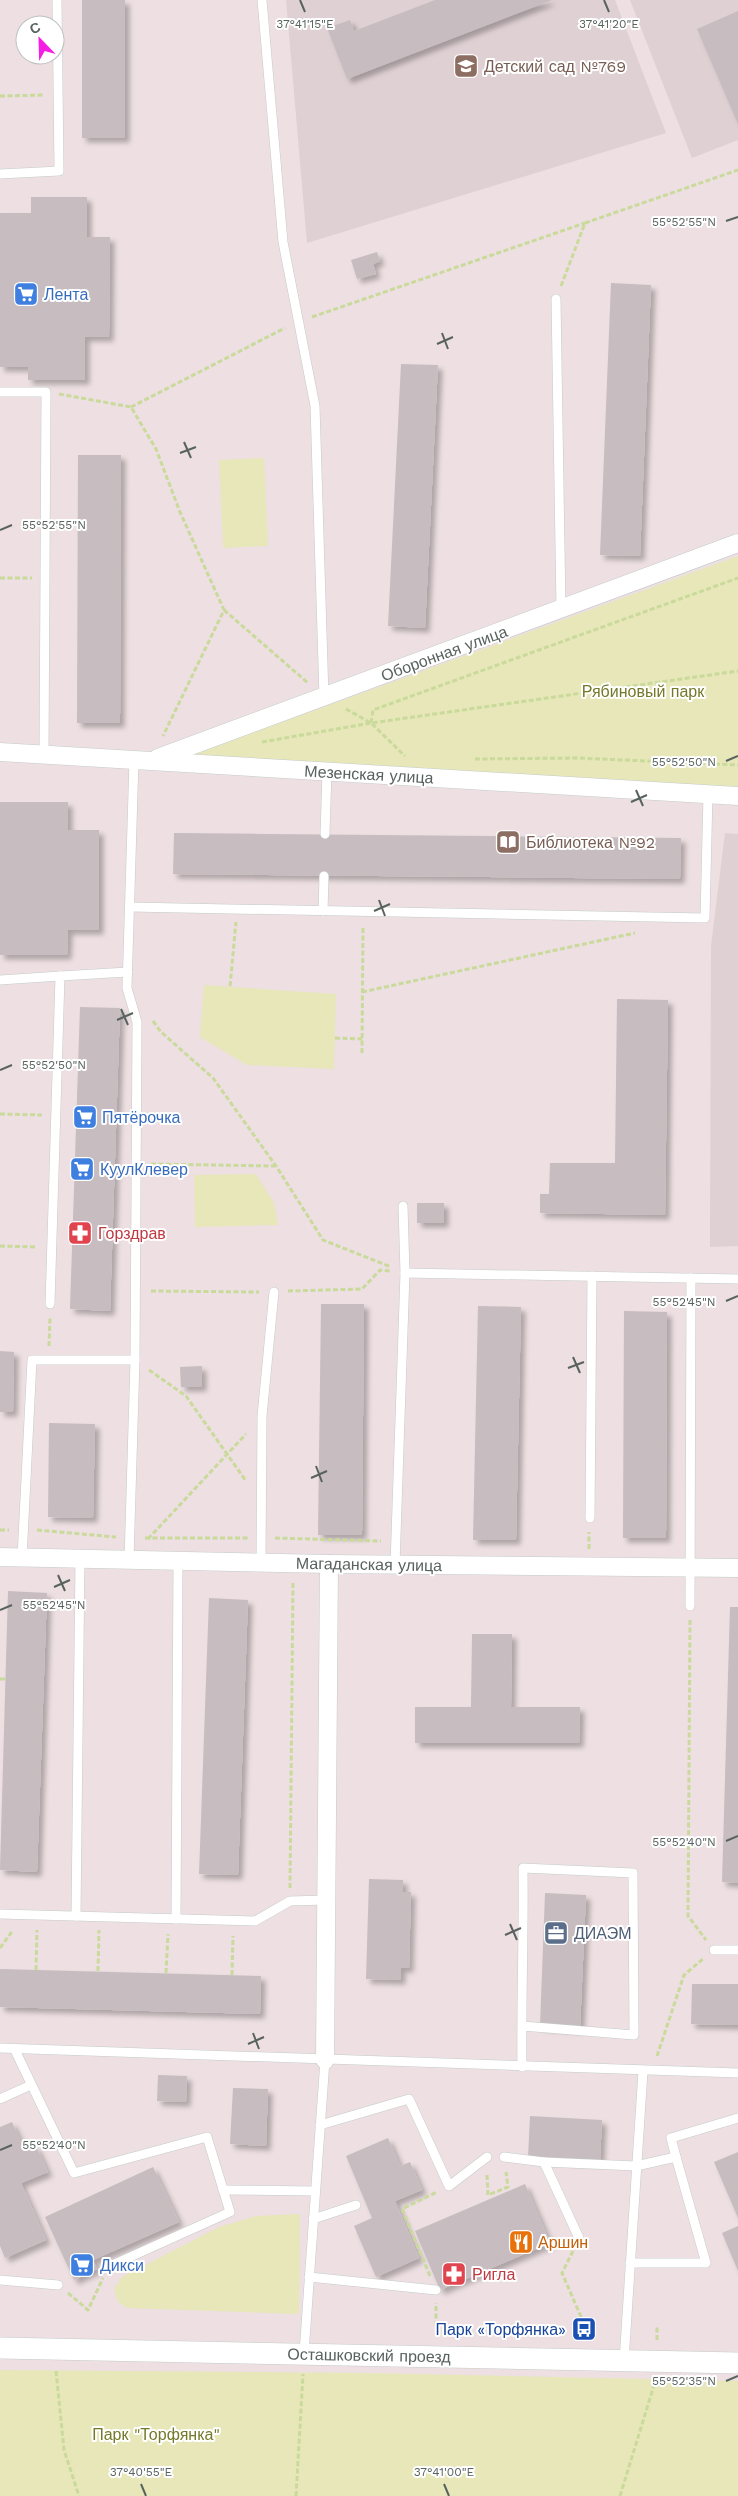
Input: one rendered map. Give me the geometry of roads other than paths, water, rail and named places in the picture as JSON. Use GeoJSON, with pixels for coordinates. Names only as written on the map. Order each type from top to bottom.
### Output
{"type":"FeatureCollection","features":[{"type":"Feature","properties":{"kind":"street","name":"Оборонная улица"},"geometry":{"type":"LineString","coordinates":[[142,761],[562,610],[738,543]]}},
{"type":"Feature","properties":{"kind":"street","name":"Мезенская улица"},"geometry":{"type":"LineString","coordinates":[[0,752],[738,796]]}},
{"type":"Feature","properties":{"kind":"street","name":"Магаданская улица"},"geometry":{"type":"LineString","coordinates":[[0,1557],[261,1563],[738,1568]]}},
{"type":"Feature","properties":{"kind":"street"},"geometry":{"type":"LineString","coordinates":[[324,2060],[329,1564]]}},
{"type":"Feature","properties":{"kind":"street","name":"Осташковский проезд"},"geometry":{"type":"LineString","coordinates":[[0,2348],[738,2363]]}},
{"type":"Feature","properties":{"kind":"lane"},"geometry":{"type":"LineString","coordinates":[[0,174],[59,171],[57,0]]}},
{"type":"Feature","properties":{"kind":"lane"},"geometry":{"type":"LineString","coordinates":[[262,0],[283,242],[315,406],[324,697]]}},
{"type":"Feature","properties":{"kind":"lane"},"geometry":{"type":"LineString","coordinates":[[556,298],[562,610]]}},
{"type":"Feature","properties":{"kind":"lane"},"geometry":{"type":"LineString","coordinates":[[0,392],[46,392],[44,755]]}},
{"type":"Feature","properties":{"kind":"lane"},"geometry":{"type":"LineString","coordinates":[[129,1560],[138,1164],[137,1022],[127,988],[130,908],[142,761]]}},
{"type":"Feature","properties":{"kind":"lane"},"geometry":{"type":"LineString","coordinates":[[325,834],[327,772]]}},
{"type":"Feature","properties":{"kind":"lane"},"geometry":{"type":"LineString","coordinates":[[130,908],[705,918],[708,794]]}},
{"type":"Feature","properties":{"kind":"lane"},"geometry":{"type":"LineString","coordinates":[[323,911],[324,876]]}},
{"type":"Feature","properties":{"kind":"lane"},"geometry":{"type":"LineString","coordinates":[[0,980],[128,972]]}},
{"type":"Feature","properties":{"kind":"lane"},"geometry":{"type":"LineString","coordinates":[[50,1304],[60,976]]}},
{"type":"Feature","properties":{"kind":"lane"},"geometry":{"type":"LineString","coordinates":[[396,1565],[405,1273],[403,1206]]}},
{"type":"Feature","properties":{"kind":"lane"},"geometry":{"type":"LineString","coordinates":[[405,1273],[738,1279]]}},
{"type":"Feature","properties":{"kind":"lane"},"geometry":{"type":"LineString","coordinates":[[590,1518],[592,1276]]}},
{"type":"Feature","properties":{"kind":"lane"},"geometry":{"type":"LineString","coordinates":[[690,1606],[688,1568],[691,1278]]}},
{"type":"Feature","properties":{"kind":"lane"},"geometry":{"type":"LineString","coordinates":[[261,1563],[262,1416],[274,1292]]}},
{"type":"Feature","properties":{"kind":"lane"},"geometry":{"type":"LineString","coordinates":[[22,1558],[32,1360],[135,1360]]}},
{"type":"Feature","properties":{"kind":"lane"},"geometry":{"type":"LineString","coordinates":[[76,1916],[80,1559]]}},
{"type":"Feature","properties":{"kind":"lane"},"geometry":{"type":"LineString","coordinates":[[172,1918],[178,1561]]}},
{"type":"Feature","properties":{"kind":"lane"},"geometry":{"type":"LineString","coordinates":[[522,2026],[634,2035],[633,1873],[523,1868],[522,2026],[522,2067]]}},
{"type":"Feature","properties":{"kind":"lane"},"geometry":{"type":"LineString","coordinates":[[0,1914],[255,1921],[290,1901],[326,1900]]}},
{"type":"Feature","properties":{"kind":"lane"},"geometry":{"type":"LineString","coordinates":[[714,1950],[738,1950]]}},
{"type":"Feature","properties":{"kind":"lane"},"geometry":{"type":"LineString","coordinates":[[0,2048],[738,2074]]}},
{"type":"Feature","properties":{"kind":"lane"},"geometry":{"type":"LineString","coordinates":[[14,2048],[74,2173],[207,2137],[230,2212],[110,2266]]}},
{"type":"Feature","properties":{"kind":"lane"},"geometry":{"type":"LineString","coordinates":[[304,2353],[324,2060]]}},
{"type":"Feature","properties":{"kind":"lane"},"geometry":{"type":"LineString","coordinates":[[624,2361],[636,2166],[647,2071]]}},
{"type":"Feature","properties":{"kind":"lane"},"geometry":{"type":"LineString","coordinates":[[0,2099],[31,2085]]}},
{"type":"Feature","properties":{"kind":"lane"},"geometry":{"type":"LineString","coordinates":[[320,2125],[409,2099],[449,2186],[487,2157]]}},
{"type":"Feature","properties":{"kind":"lane"},"geometry":{"type":"LineString","coordinates":[[630,2263],[706,2262],[671,2138],[738,2118]]}},
{"type":"Feature","properties":{"kind":"lane"},"geometry":{"type":"LineString","coordinates":[[504,2157],[544,2162],[636,2166],[676,2157]]}},
{"type":"Feature","properties":{"kind":"lane"},"geometry":{"type":"LineString","coordinates":[[544,2162],[579,2238]]}},
{"type":"Feature","properties":{"kind":"lane"},"geometry":{"type":"LineString","coordinates":[[223,2190],[315,2191]]}},
{"type":"Feature","properties":{"kind":"lane"},"geometry":{"type":"LineString","coordinates":[[313,2219],[356,2205]]}},
{"type":"Feature","properties":{"kind":"lane"},"geometry":{"type":"LineString","coordinates":[[309,2277],[436,2290]]}},
{"type":"Feature","properties":{"kind":"lane"},"geometry":{"type":"LineString","coordinates":[[0,2280],[58,2285]]}},
{"type":"Feature","properties":{"kind":"place","name":"Детский сад №769"},"geometry":{"type":"Point","coordinates":[466,66]}},
{"type":"Feature","properties":{"kind":"place","name":"Лента"},"geometry":{"type":"Point","coordinates":[26,294]}},
{"type":"Feature","properties":{"kind":"place","name":"Библиотека №92"},"geometry":{"type":"Point","coordinates":[508,842]}},
{"type":"Feature","properties":{"kind":"place","name":"Пятёрочка"},"geometry":{"type":"Point","coordinates":[85,1117]}},
{"type":"Feature","properties":{"kind":"place","name":"КуулКлевер"},"geometry":{"type":"Point","coordinates":[82,1169]}},
{"type":"Feature","properties":{"kind":"place","name":"Горздрав"},"geometry":{"type":"Point","coordinates":[80,1233]}},
{"type":"Feature","properties":{"kind":"place","name":"ДИАЭМ"},"geometry":{"type":"Point","coordinates":[556,1933]}},
{"type":"Feature","properties":{"kind":"place","name":"Аршин"},"geometry":{"type":"Point","coordinates":[521,2242]}},
{"type":"Feature","properties":{"kind":"place","name":"Дикси"},"geometry":{"type":"Point","coordinates":[82,2265]}},
{"type":"Feature","properties":{"kind":"place","name":"Ригла"},"geometry":{"type":"Point","coordinates":[454,2274]}},
{"type":"Feature","properties":{"kind":"place","name":"Парк «Торфянка»"},"geometry":{"type":"Point","coordinates":[584,2329]}},
{"type":"Feature","properties":{"kind":"park label","name":"Рябиновый парк"},"geometry":{"type":"Point","coordinates":[643,691]}},
{"type":"Feature","properties":{"kind":"park label","name":"Парк \"Торфянка\""},"geometry":{"type":"Point","coordinates":[156,2434]}}]}
